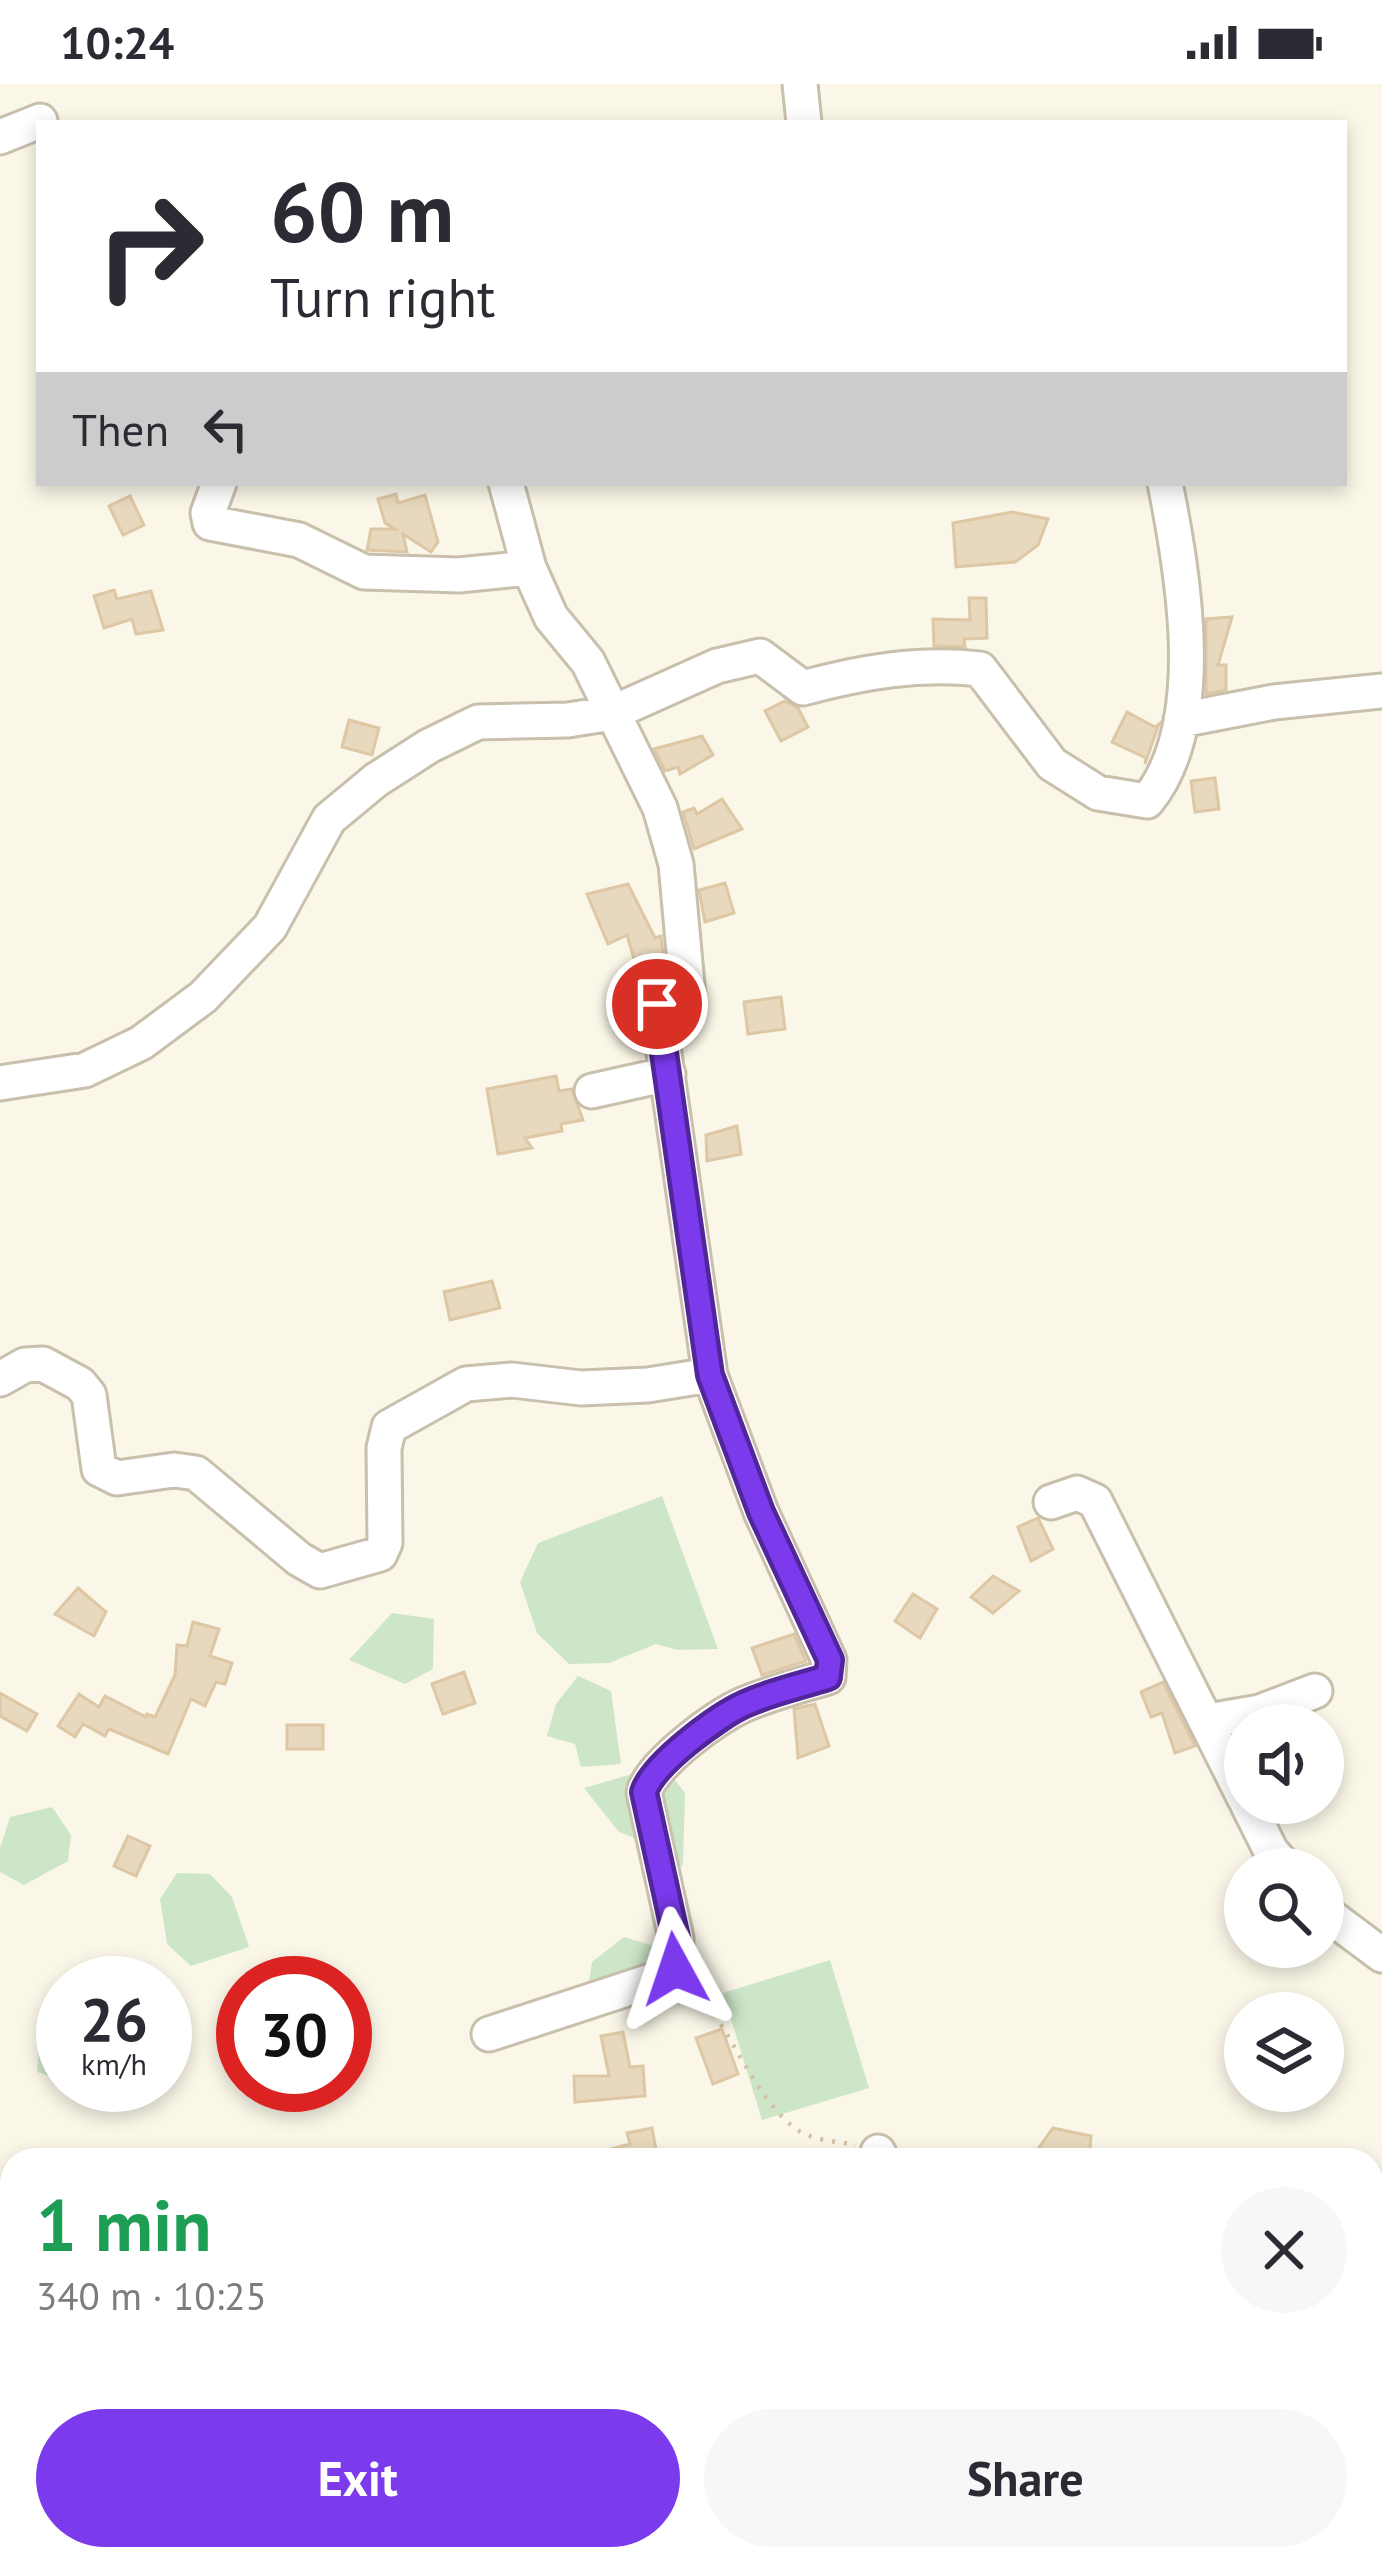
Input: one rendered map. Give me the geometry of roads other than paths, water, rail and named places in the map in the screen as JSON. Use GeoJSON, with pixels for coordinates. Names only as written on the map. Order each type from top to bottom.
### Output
{"type":"FeatureCollection","features":[{"type":"Feature","properties":{"kind":"street"},"geometry":{"type":"LineString","coordinates":[[800,84],[804,120]]}},
{"type":"Feature","properties":{"kind":"street"},"geometry":{"type":"LineString","coordinates":[[0,137],[36,124]]}},
{"type":"Feature","properties":{"kind":"street"},"geometry":{"type":"LineString","coordinates":[[218,486],[208,513],[210,523],[299,540],[364,572],[459,575],[529,568]]}},
{"type":"Feature","properties":{"kind":"street"},"geometry":{"type":"LineString","coordinates":[[489,2034],[675,1969],[676,1938],[644,1792],[647,1783],[678,1750],[741,1705],[828,1677],[830,1660],[761,1512],[710,1375],[657,1004],[688,996],[676,864],[660,808],[588,662],[550,616],[529,568],[507,486]]}},
{"type":"Feature","properties":{"kind":"street"},"geometry":{"type":"LineString","coordinates":[[0,1083],[85,1070],[141,1043],[203,998],[270,927],[329,819],[376,780],[478,722],[568,720],[612,713],[716,666],[760,656],[803,688],[892,668],[949,665],[980,669],[1052,764],[1097,793],[1147,801],[1165,780],[1181,720],[1185,586],[1166,486]]}},
{"type":"Feature","properties":{"kind":"street"},"geometry":{"type":"LineString","coordinates":[[1181,720],[1274,702],[1382,691]]}},
{"type":"Feature","properties":{"kind":"street"},"geometry":{"type":"LineString","coordinates":[[592,1091],[668,1074]]}},
{"type":"Feature","properties":{"kind":"street"},"geometry":{"type":"LineString","coordinates":[[0,1379],[25,1365],[43,1364],[80,1384],[89,1396],[99,1469],[117,1478],[174,1470],[196,1473],[299,1559],[320,1571],[380,1554],[386,1543],[384,1448],[389,1427],[466,1384],[512,1381],[581,1388],[710,1375]]}},
{"type":"Feature","properties":{"kind":"street"},"geometry":{"type":"LineString","coordinates":[[1051,1502],[1077,1492],[1095,1501],[1224,1755]]}},
{"type":"Feature","properties":{"kind":"street"},"geometry":{"type":"LineString","coordinates":[[1208,1721],[1260,1712],[1315,1690]]}},
{"type":"Feature","properties":{"kind":"street"},"geometry":{"type":"LineString","coordinates":[[1344,1927],[1382,1955]]}}]}
